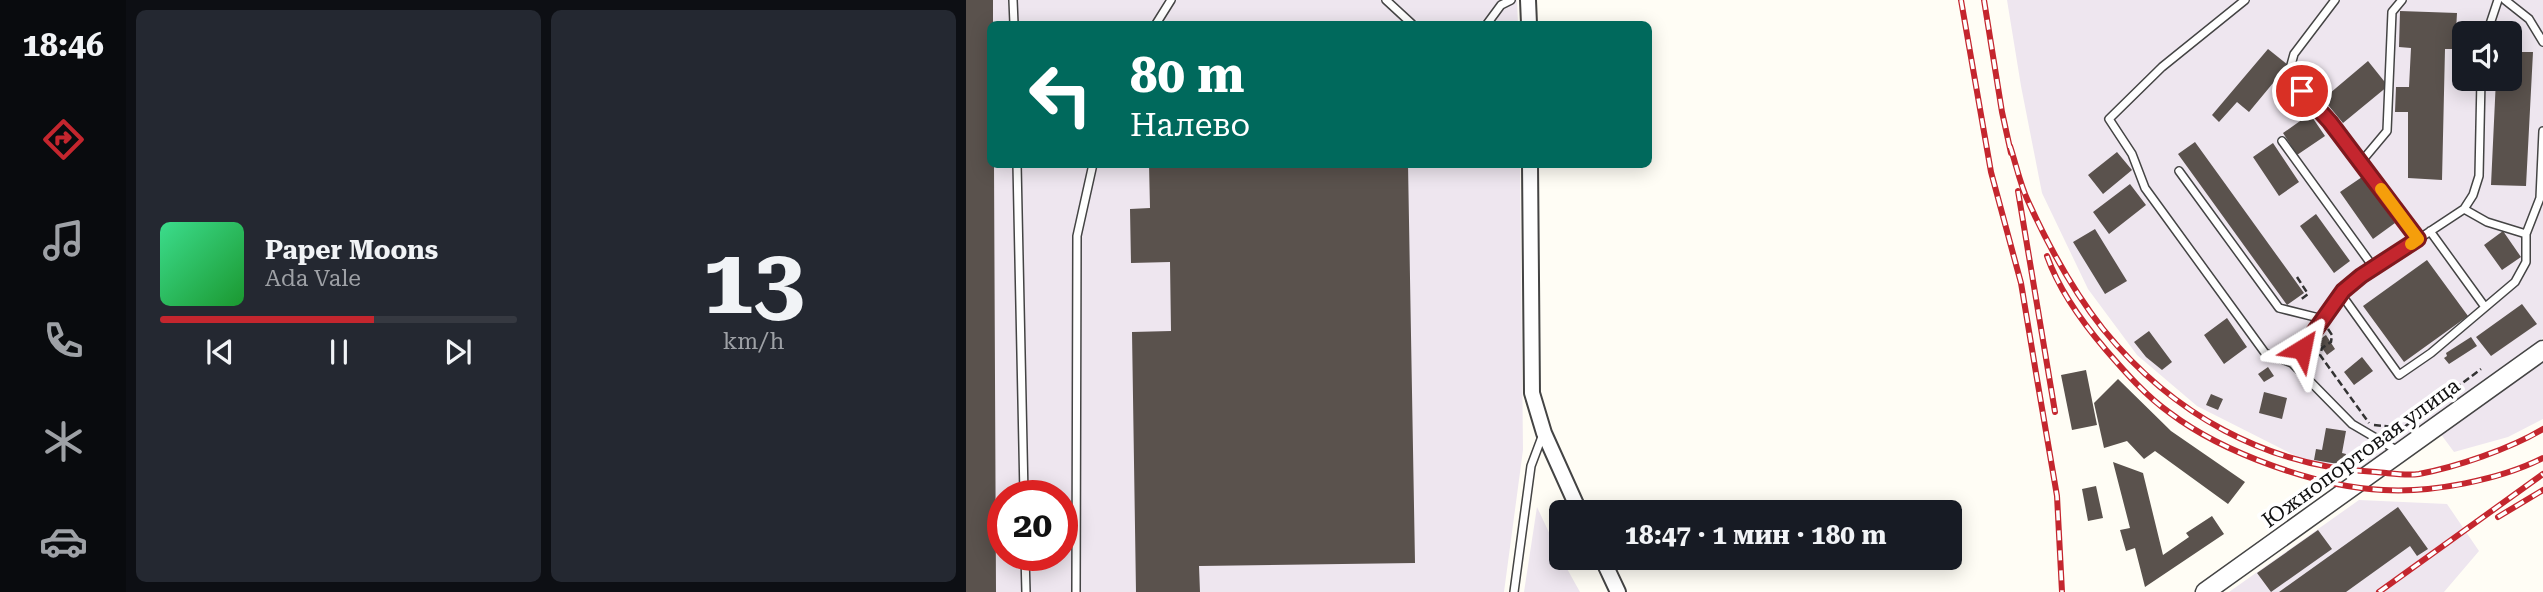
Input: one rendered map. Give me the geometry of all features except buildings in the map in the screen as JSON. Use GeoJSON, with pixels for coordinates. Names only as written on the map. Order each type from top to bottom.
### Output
{"type":"FeatureCollection","features":[{"type":"Feature","properties":{"kind":"street"},"geometry":{"type":"LineString","coordinates":[[1528,0],[1528,21]]}},
{"type":"Feature","properties":{"kind":"street"},"geometry":{"type":"LineString","coordinates":[[1531,168],[1532,393],[1544,433],[1574,500]]}},
{"type":"Feature","properties":{"kind":"street","name":"Южнопортовая улица"},"geometry":{"type":"LineString","coordinates":[[2206,592],[2543,350]]}},
{"type":"Feature","properties":{"kind":"street"},"geometry":{"type":"LineString","coordinates":[[1608,570],[1618,592]]}},
{"type":"Feature","properties":{"kind":"lane"},"geometry":{"type":"LineString","coordinates":[[1013,0],[1014,21]]}},
{"type":"Feature","properties":{"kind":"lane"},"geometry":{"type":"LineString","coordinates":[[1158,21],[1171,0]]}},
{"type":"Feature","properties":{"kind":"lane"},"geometry":{"type":"LineString","coordinates":[[1386,0],[1409,21]]}},
{"type":"Feature","properties":{"kind":"lane"},"geometry":{"type":"LineString","coordinates":[[1489,21],[1502,5],[1511,0]]}},
{"type":"Feature","properties":{"kind":"lane"},"geometry":{"type":"LineString","coordinates":[[2245,0],[2162,67],[2109,118],[2132,154],[2145,188],[2265,354],[2292,363],[2352,424],[2402,453]]}},
{"type":"Feature","properties":{"kind":"lane"},"geometry":{"type":"LineString","coordinates":[[2335,0],[2294,54],[2288,76],[2330,122],[2418,239]]}},
{"type":"Feature","properties":{"kind":"lane"},"geometry":{"type":"LineString","coordinates":[[2361,162],[2387,131],[2392,12],[2402,0]]}},
{"type":"Feature","properties":{"kind":"lane"},"geometry":{"type":"LineString","coordinates":[[2491,21],[2498,0]]}},
{"type":"Feature","properties":{"kind":"lane"},"geometry":{"type":"LineString","coordinates":[[2505,0],[2529,19],[2543,42]]}},
{"type":"Feature","properties":{"kind":"lane"},"geometry":{"type":"LineString","coordinates":[[2292,363],[2341,294],[2374,268],[2464,209],[2473,195],[2479,176],[2481,91]]}},
{"type":"Feature","properties":{"kind":"lane"},"geometry":{"type":"LineString","coordinates":[[2341,294],[2399,375],[2431,353],[2515,282],[2526,262],[2526,234],[2540,198],[2543,131]]}},
{"type":"Feature","properties":{"kind":"lane"},"geometry":{"type":"LineString","coordinates":[[2282,141],[2374,268]]}},
{"type":"Feature","properties":{"kind":"lane"},"geometry":{"type":"LineString","coordinates":[[1017,168],[1024,480]]}},
{"type":"Feature","properties":{"kind":"lane"},"geometry":{"type":"LineString","coordinates":[[1076,592],[1077,236],[1092,168]]}},
{"type":"Feature","properties":{"kind":"lane"},"geometry":{"type":"LineString","coordinates":[[2179,171],[2279,308],[2323,319]]}},
{"type":"Feature","properties":{"kind":"lane"},"geometry":{"type":"LineString","coordinates":[[2464,209],[2487,222],[2526,234]]}},
{"type":"Feature","properties":{"kind":"lane"},"geometry":{"type":"LineString","coordinates":[[2430,231],[2485,307]]}},
{"type":"Feature","properties":{"kind":"lane"},"geometry":{"type":"LineString","coordinates":[[1514,592],[1531,466],[1544,433]]}},
{"type":"Feature","properties":{"kind":"lane"},"geometry":{"type":"LineString","coordinates":[[1025,571],[1026,592]]}},
{"type":"Feature","properties":{"kind":"path"},"geometry":{"type":"LineString","coordinates":[[2293,304],[2308,294],[2297,277]]}},
{"type":"Feature","properties":{"kind":"path"},"geometry":{"type":"LineString","coordinates":[[2300,300],[2323,319],[2332,335],[2320,355],[2370,425],[2403,428],[2481,369]]}},
{"type":"Feature","properties":{"kind":"shaded area"},"geometry":{"type":"Polygon","coordinates":[[[966,0],[1517,0],[1518,21],[987,21],[987,168],[1520,168],[1523,450],[1504,592],[966,592],[966,0]]]}},
{"type":"Feature","properties":{"kind":"shaded area"},"geometry":{"type":"Polygon","coordinates":[[[2007,0],[2543,0],[2543,338],[2363,470],[2302,459],[2197,406],[2137,355],[2088,289],[2042,193],[2007,0]]]}},
{"type":"Feature","properties":{"kind":"shaded area"},"geometry":{"type":"Polygon","coordinates":[[[2543,360],[2543,419],[2508,437],[2454,452],[2440,433],[2543,360]]]}},
{"type":"Feature","properties":{"kind":"shaded area"},"geometry":{"type":"Polygon","coordinates":[[[2359,500],[2447,504],[2479,551],[2444,592],[2229,592],[2359,500]]]}},
{"type":"Feature","properties":{"kind":"shaded area"},"geometry":{"type":"Polygon","coordinates":[[[1537,507],[1549,532],[1549,570],[1568,570],[1580,592],[1524,592],[1537,507]]]}},
{"type":"Feature","properties":{"kind":"railway"},"geometry":{"type":"LineString","coordinates":[[1961,0],[1991,172],[2021,283],[2057,496],[2062,592]]}},
{"type":"Feature","properties":{"kind":"railway"},"geometry":{"type":"LineString","coordinates":[[1984,0],[2011,153]]}},
{"type":"Feature","properties":{"kind":"railway"},"geometry":{"type":"LineString","coordinates":[[2010,146],[2036,218],[2081,299],[2103,329],[2159,387],[2224,430],[2297,460],[2336,468],[2408,475],[2466,462],[2543,429]]}},
{"type":"Feature","properties":{"kind":"railway"},"geometry":{"type":"LineString","coordinates":[[2018,191],[2055,412]]}},
{"type":"Feature","properties":{"kind":"railway"},"geometry":{"type":"LineString","coordinates":[[2047,256],[2058,281],[2080,317],[2136,383],[2161,406],[2192,428],[2243,454],[2301,475],[2383,490],[2443,487],[2486,479],[2543,458]]}},
{"type":"Feature","properties":{"kind":"railway"},"geometry":{"type":"LineString","coordinates":[[2379,592],[2543,474]]}},
{"type":"Feature","properties":{"kind":"railway"},"geometry":{"type":"LineString","coordinates":[[2498,517],[2543,490]]}},
{"type":"Feature","properties":{"kind":"slow traffic"},"geometry":{"type":"LineString","coordinates":[[2381,189],[2418,239],[2411,244]]}},
{"type":"Feature","properties":{"kind":"route"},"geometry":{"type":"LineString","coordinates":[[2302,91],[2330,122],[2418,239],[2343,291],[2302,349]]}}]}
